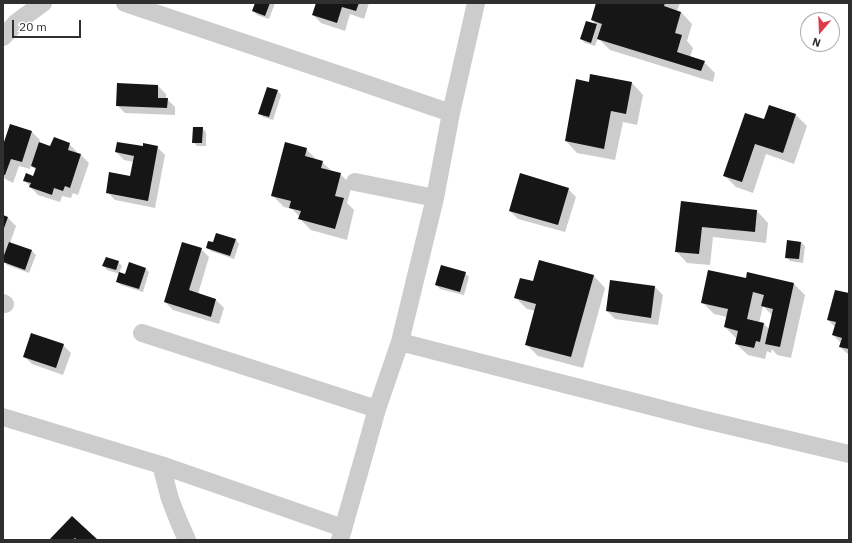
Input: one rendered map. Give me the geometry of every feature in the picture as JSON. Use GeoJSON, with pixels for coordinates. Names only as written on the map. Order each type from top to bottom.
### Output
{"type":"FeatureCollection","features":[{"type":"Feature","properties":{"kind":"street"},"geometry":{"type":"LineString","coordinates":[[3,37],[17,22],[43,3]]}},
{"type":"Feature","properties":{"kind":"street"},"geometry":{"type":"LineString","coordinates":[[125,3],[451,113]]}},
{"type":"Feature","properties":{"kind":"street"},"geometry":{"type":"LineString","coordinates":[[3,417],[161,466],[341,534],[377,409],[400,342],[435,198],[451,113],[476,3]]}},
{"type":"Feature","properties":{"kind":"street"},"geometry":{"type":"LineString","coordinates":[[355,182],[435,198]]}},
{"type":"Feature","properties":{"kind":"street"},"geometry":{"type":"LineString","coordinates":[[142,333],[377,409]]}},
{"type":"Feature","properties":{"kind":"street"},"geometry":{"type":"LineString","coordinates":[[400,342],[701,420],[849,454]]}},
{"type":"Feature","properties":{"kind":"street"},"geometry":{"type":"LineString","coordinates":[[161,466],[178,522],[187,540]]}},
{"type":"Feature","properties":{"kind":"building"},"geometry":{"type":"Polygon","coordinates":[[[255,3],[270,3],[265,16],[252,11],[255,3]]]}},
{"type":"Feature","properties":{"kind":"building"},"geometry":{"type":"Polygon","coordinates":[[[316,3],[359,3],[356,11],[342,7],[337,23],[312,15],[316,3]]]}},
{"type":"Feature","properties":{"kind":"building"},"geometry":{"type":"Polygon","coordinates":[[[596,3],[665,3],[664,6],[681,12],[675,33],[682,35],[677,52],[705,61],[701,71],[597,39],[602,24],[591,20],[596,3]]]}},
{"type":"Feature","properties":{"kind":"building"},"geometry":{"type":"Polygon","coordinates":[[[586,21],[597,24],[591,43],[580,39],[586,21]]]}},
{"type":"Feature","properties":{"kind":"building"},"geometry":{"type":"Polygon","coordinates":[[[590,74],[632,82],[626,114],[611,111],[604,149],[565,141],[576,79],[589,82],[590,74]]]}},
{"type":"Feature","properties":{"kind":"building"},"geometry":{"type":"Polygon","coordinates":[[[117,83],[158,85],[158,98],[168,98],[167,108],[116,106],[117,83]]]}},
{"type":"Feature","properties":{"kind":"building"},"geometry":{"type":"Polygon","coordinates":[[[267,87],[278,90],[269,117],[258,114],[267,87]]]}},
{"type":"Feature","properties":{"kind":"building"},"geometry":{"type":"Polygon","coordinates":[[[769,105],[796,114],[783,153],[755,144],[742,182],[723,176],[745,113],[764,119],[769,105]]]}},
{"type":"Feature","properties":{"kind":"building"},"geometry":{"type":"Polygon","coordinates":[[[10,124],[32,131],[22,162],[11,159],[5,175],[3,175],[3,145],[10,124]]]}},
{"type":"Feature","properties":{"kind":"building"},"geometry":{"type":"Polygon","coordinates":[[[193,127],[203,127],[202,143],[192,143],[193,127]]]}},
{"type":"Feature","properties":{"kind":"building"},"geometry":{"type":"Polygon","coordinates":[[[54,137],[70,143],[68,150],[81,154],[70,188],[65,186],[63,191],[54,188],[52,195],[29,187],[31,183],[23,181],[26,173],[33,176],[36,168],[31,166],[39,142],[50,146],[54,137]]]}},
{"type":"Feature","properties":{"kind":"building"},"geometry":{"type":"Polygon","coordinates":[[[117,142],[143,146],[143,143],[158,146],[148,201],[106,193],[109,172],[130,176],[134,156],[115,152],[117,142]]]}},
{"type":"Feature","properties":{"kind":"building"},"geometry":{"type":"Polygon","coordinates":[[[285,142],[307,148],[305,156],[323,161],[321,168],[341,173],[335,196],[344,198],[335,229],[298,219],[301,211],[289,208],[291,201],[271,196],[285,142]]]}},
{"type":"Feature","properties":{"kind":"building"},"geometry":{"type":"Polygon","coordinates":[[[520,173],[569,188],[558,225],[509,211],[520,173]]]}},
{"type":"Feature","properties":{"kind":"building"},"geometry":{"type":"Polygon","coordinates":[[[681,201],[757,210],[755,232],[702,227],[699,254],[675,252],[681,201]]]}},
{"type":"Feature","properties":{"kind":"building"},"geometry":{"type":"Polygon","coordinates":[[[3,215],[8,217],[3,231],[3,215]]]}},
{"type":"Feature","properties":{"kind":"building"},"geometry":{"type":"Polygon","coordinates":[[[216,233],[236,239],[230,256],[206,248],[208,241],[213,242],[216,233]]]}},
{"type":"Feature","properties":{"kind":"building"},"geometry":{"type":"Polygon","coordinates":[[[787,240],[801,242],[799,259],[785,258],[787,240]]]}},
{"type":"Feature","properties":{"kind":"building"},"geometry":{"type":"Polygon","coordinates":[[[9,242],[32,250],[25,270],[3,262],[9,242]]]}},
{"type":"Feature","properties":{"kind":"building"},"geometry":{"type":"Polygon","coordinates":[[[182,242],[202,248],[189,290],[216,299],[211,317],[164,302],[182,242]]]}},
{"type":"Feature","properties":{"kind":"building"},"geometry":{"type":"Polygon","coordinates":[[[106,257],[119,261],[116,270],[102,266],[106,257]]]}},
{"type":"Feature","properties":{"kind":"building"},"geometry":{"type":"Polygon","coordinates":[[[539,260],[594,275],[571,357],[525,345],[536,304],[514,298],[520,278],[533,281],[539,260]]]}},
{"type":"Feature","properties":{"kind":"building"},"geometry":{"type":"Polygon","coordinates":[[[129,262],[146,268],[139,289],[116,282],[119,272],[125,274],[129,262]]]}},
{"type":"Feature","properties":{"kind":"building"},"geometry":{"type":"Polygon","coordinates":[[[441,265],[466,272],[460,292],[435,285],[441,265]]]}},
{"type":"Feature","properties":{"kind":"building"},"geometry":{"type":"Polygon","coordinates":[[[708,270],[746,278],[747,272],[794,283],[780,347],[765,344],[773,309],[761,306],[764,295],[753,292],[747,319],[764,323],[760,342],[756,341],[754,348],[735,344],[738,331],[724,327],[728,309],[701,303],[708,270]]]}},
{"type":"Feature","properties":{"kind":"building"},"geometry":{"type":"Polygon","coordinates":[[[610,280],[655,286],[651,318],[606,311],[610,280]]]}},
{"type":"Feature","properties":{"kind":"building"},"geometry":{"type":"Polygon","coordinates":[[[835,290],[849,293],[849,349],[839,347],[842,338],[832,335],[836,322],[827,320],[835,290]]]}},
{"type":"Feature","properties":{"kind":"building"},"geometry":{"type":"Polygon","coordinates":[[[31,333],[64,344],[56,368],[23,357],[31,333]]]}},
{"type":"Feature","properties":{"kind":"building"},"geometry":{"type":"Polygon","coordinates":[[[72,516],[98,540],[77,540],[75,538],[73,540],[49,540],[72,516]]]}}]}
